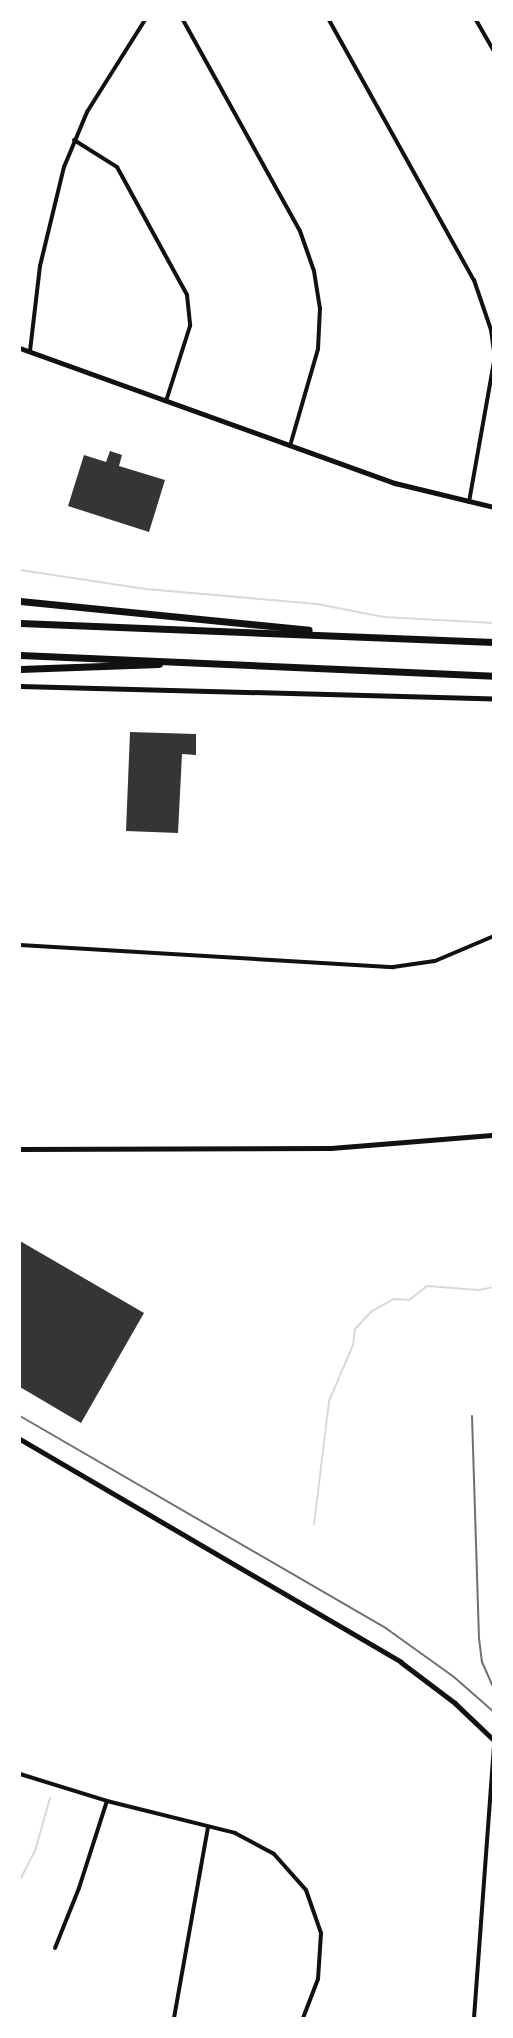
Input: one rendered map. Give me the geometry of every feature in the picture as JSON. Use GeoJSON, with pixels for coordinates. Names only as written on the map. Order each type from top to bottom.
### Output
{"type":"FeatureCollection","features":[{"type":"Feature","properties":{"kind":"highway"},"geometry":{"type":"LineString","coordinates":[[20,602],[223,619],[350,636]]}},
{"type":"Feature","properties":{"kind":"highway"},"geometry":{"type":"LineString","coordinates":[[20,623],[494,642]]}},
{"type":"Feature","properties":{"kind":"highway"},"geometry":{"type":"LineString","coordinates":[[20,655],[494,676]]}},
{"type":"Feature","properties":{"kind":"highway"},"geometry":{"type":"LineString","coordinates":[[20,669],[128,668],[179,662]]}},
{"type":"Feature","properties":{"kind":"street"},"geometry":{"type":"LineString","coordinates":[[30,351],[48,223],[74,140],[108,73],[145,20]]}},
{"type":"Feature","properties":{"kind":"street"},"geometry":{"type":"LineString","coordinates":[[183,20],[300,231],[314,271],[320,308],[318,349],[290,446]]}},
{"type":"Feature","properties":{"kind":"street"},"geometry":{"type":"LineString","coordinates":[[329,20],[474,280],[487,312],[494,352]]}},
{"type":"Feature","properties":{"kind":"street"},"geometry":{"type":"LineString","coordinates":[[476,20],[494,51]]}},
{"type":"Feature","properties":{"kind":"street"},"geometry":{"type":"LineString","coordinates":[[74,140],[117,167],[187,294],[190,326],[166,402]]}},
{"type":"Feature","properties":{"kind":"street"},"geometry":{"type":"LineString","coordinates":[[20,348],[395,483],[494,507]]}},
{"type":"Feature","properties":{"kind":"street"},"geometry":{"type":"LineString","coordinates":[[469,502],[494,361]]}},
{"type":"Feature","properties":{"kind":"street"},"geometry":{"type":"LineString","coordinates":[[20,686],[494,698]]}},
{"type":"Feature","properties":{"kind":"street"},"geometry":{"type":"LineString","coordinates":[[20,945],[401,967],[435,961],[494,936]]}},
{"type":"Feature","properties":{"kind":"street"},"geometry":{"type":"LineString","coordinates":[[20,1149],[331,1148],[494,1135]]}},
{"type":"Feature","properties":{"kind":"street"},"geometry":{"type":"LineString","coordinates":[[20,1439],[401,1662],[455,1703],[494,1740]]}},
{"type":"Feature","properties":{"kind":"street"},"geometry":{"type":"LineString","coordinates":[[474,2019],[494,1747]]}},
{"type":"Feature","properties":{"kind":"street"},"geometry":{"type":"LineString","coordinates":[[20,1774],[107,1801],[208,1827],[263,1846],[286,1864],[306,1890],[318,1920],[322,1949],[318,1979],[303,2019]]}},
{"type":"Feature","properties":{"kind":"street"},"geometry":{"type":"LineString","coordinates":[[55,1948],[107,1801]]}},
{"type":"Feature","properties":{"kind":"street"},"geometry":{"type":"LineString","coordinates":[[174,2019],[208,1827]]}},
{"type":"Feature","properties":{"kind":"building"},"geometry":{"type":"Polygon","coordinates":[[[110,451],[122,455],[119,466],[165,480],[149,532],[68,506],[84,455],[106,462],[110,451]]]}},
{"type":"Feature","properties":{"kind":"building"},"geometry":{"type":"Polygon","coordinates":[[[130,732],[196,734],[196,755],[182,754],[178,833],[126,831],[130,732]]]}},
{"type":"Feature","properties":{"kind":"building"},"geometry":{"type":"Polygon","coordinates":[[[20,1241],[144,1313],[81,1423],[20,1387],[20,1241]]]}},
{"type":"Feature","properties":{"kind":"waterway"},"geometry":{"type":"LineString","coordinates":[[20,570],[146,589],[317,604],[384,617],[494,623]]}},
{"type":"Feature","properties":{"kind":"waterway"},"geometry":{"type":"LineString","coordinates":[[314,1524],[329,1401],[353,1345],[355,1329],[372,1311],[394,1299],[409,1300],[427,1286],[479,1290],[494,1287]]}},
{"type":"Feature","properties":{"kind":"waterway"},"geometry":{"type":"LineString","coordinates":[[20,1880],[35,1851],[50,1798]]}},
{"type":"Feature","properties":{"kind":"railway"},"geometry":{"type":"LineString","coordinates":[[20,1416],[387,1629],[454,1677],[494,1712]]}},
{"type":"Feature","properties":{"kind":"railway"},"geometry":{"type":"LineString","coordinates":[[472,1416],[479,1638],[482,1662],[494,1689]]}}]}
